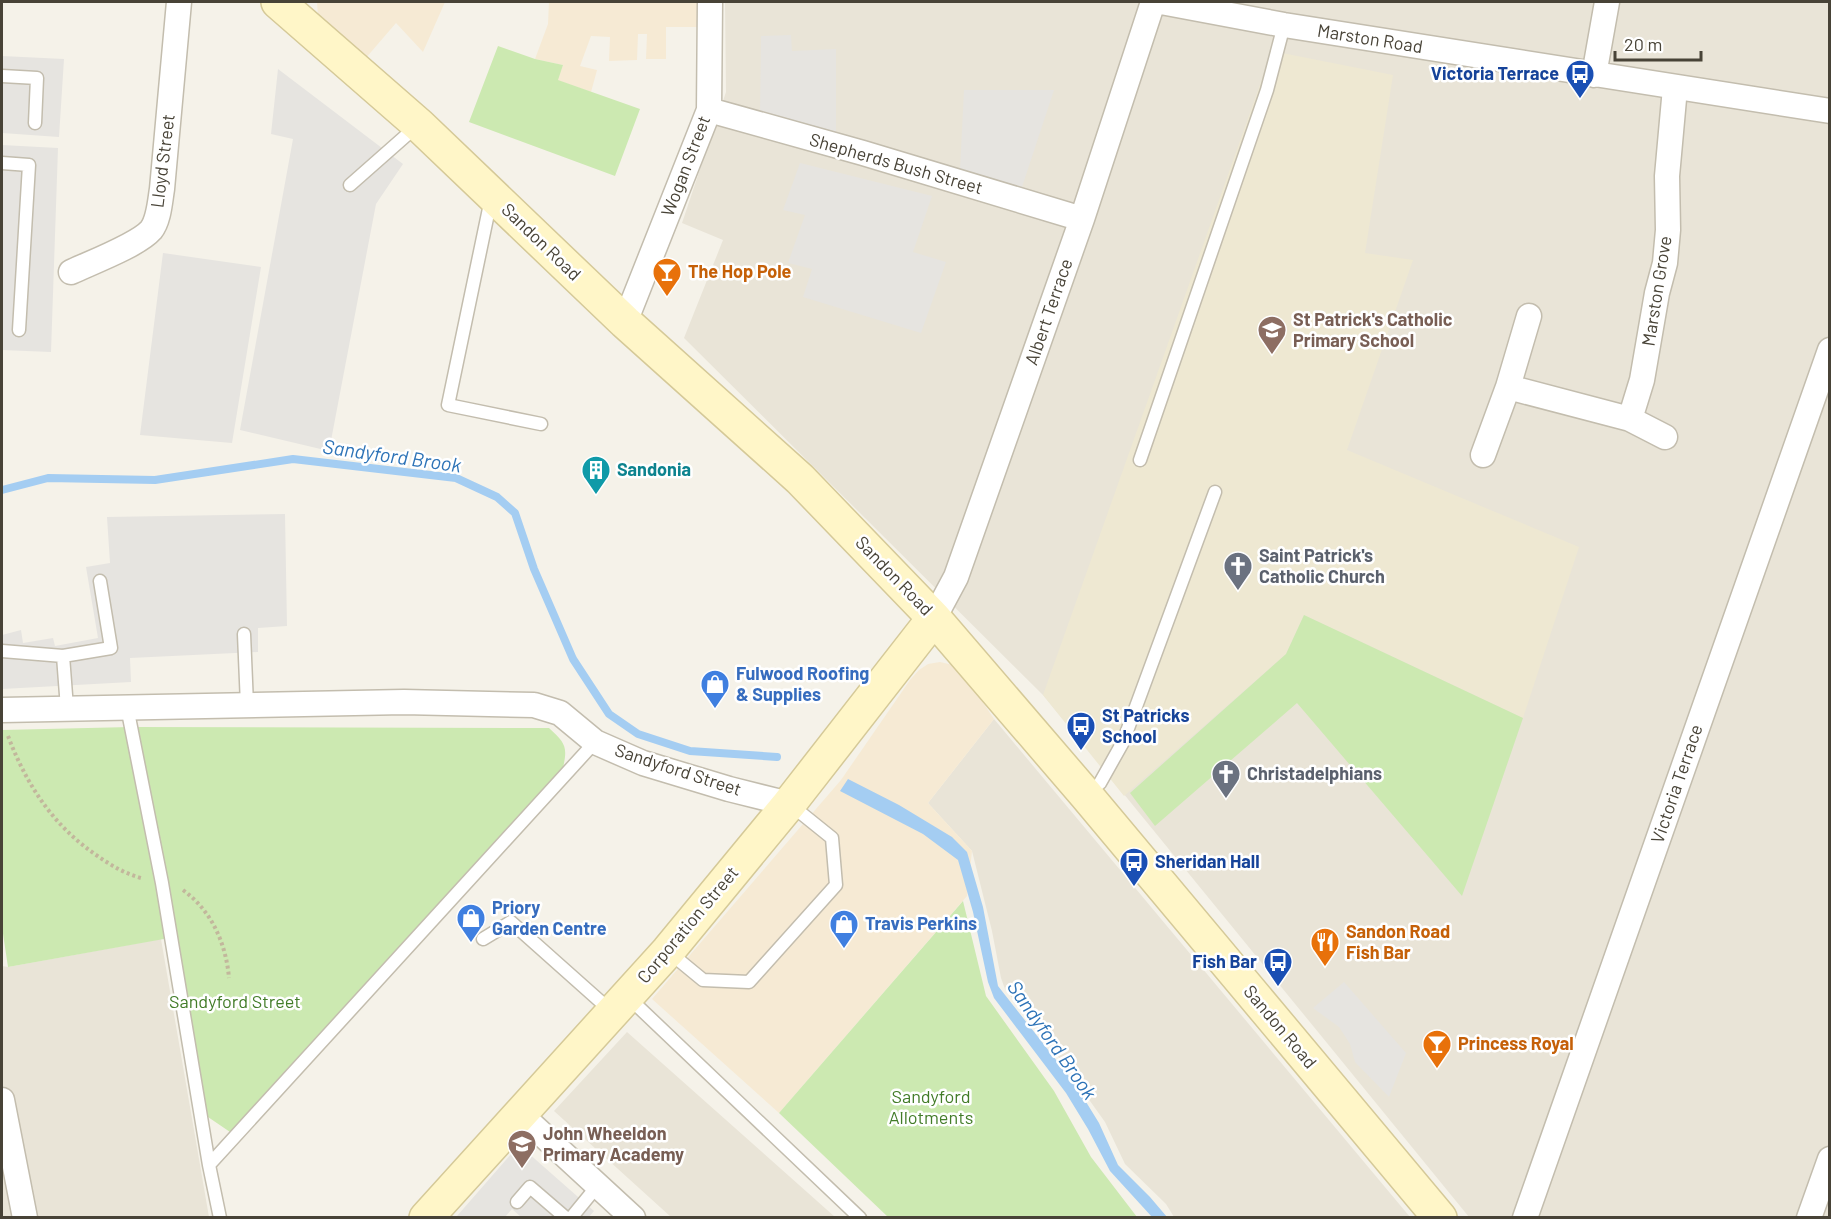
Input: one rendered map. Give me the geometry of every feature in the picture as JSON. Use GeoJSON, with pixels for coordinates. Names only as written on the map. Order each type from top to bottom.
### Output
{"type":"FeatureCollection","features":[{"type":"Feature","properties":{"kind":"main road","name":"Sandon Road"},"geometry":{"type":"LineString","coordinates":[[278,2],[419,125],[625,322],[800,479],[934,618],[1086,795],[1440,1218]]}},
{"type":"Feature","properties":{"kind":"main road","name":"Corporation Street"},"geometry":{"type":"LineString","coordinates":[[426,1218],[668,951],[789,804],[934,618]]}},
{"type":"Feature","properties":{"kind":"street","name":"Lloyd Street"},"geometry":{"type":"LineString","coordinates":[[71,273],[133,242],[151,230],[158,211],[162,189],[179,2]]}},
{"type":"Feature","properties":{"kind":"street","name":"Wogan Street"},"geometry":{"type":"LineString","coordinates":[[625,322],[709,110],[710,2]]}},
{"type":"Feature","properties":{"kind":"street","name":"Albert Terrace"},"geometry":{"type":"LineString","coordinates":[[934,618],[956,577],[1082,219],[1153,2]]}},
{"type":"Feature","properties":{"kind":"street","name":"Marston Road"},"geometry":{"type":"LineString","coordinates":[[1161,2],[1247,9],[1284,25],[1830,111]]}},
{"type":"Feature","properties":{"kind":"street"},"geometry":{"type":"LineString","coordinates":[[1594,75],[1606,2]]}},
{"type":"Feature","properties":{"kind":"street","name":"Marston Grove"},"geometry":{"type":"LineString","coordinates":[[1630,419],[1642,380],[1657,293],[1665,263],[1668,230],[1667,176],[1675,88]]}},
{"type":"Feature","properties":{"kind":"street","name":"Shepherds Bush Street"},"geometry":{"type":"LineString","coordinates":[[709,110],[864,153],[1082,219]]}},
{"type":"Feature","properties":{"kind":"street"},"geometry":{"type":"LineString","coordinates":[[1484,455],[1508,387],[1529,316]]}},
{"type":"Feature","properties":{"kind":"street","name":"Victoria Terrace"},"geometry":{"type":"LineString","coordinates":[[1525,1218],[1830,350]]}},
{"type":"Feature","properties":{"kind":"street"},"geometry":{"type":"LineString","coordinates":[[1508,387],[1630,419],[1665,437]]}},
{"type":"Feature","properties":{"kind":"street","name":"Sandyford Street"},"geometry":{"type":"LineString","coordinates":[[3,719],[67,708],[404,702],[534,705],[560,713],[595,742],[643,763],[789,804]]}},
{"type":"Feature","properties":{"kind":"street"},"geometry":{"type":"LineString","coordinates":[[2,1100],[25,1218]]}},
{"type":"Feature","properties":{"kind":"street"},"geometry":{"type":"LineString","coordinates":[[519,1113],[633,1218]]}},
{"type":"Feature","properties":{"kind":"street"},"geometry":{"type":"LineString","coordinates":[[1809,1218],[1830,1159]]}},
{"type":"Feature","properties":{"kind":"lane"},"geometry":{"type":"LineString","coordinates":[[1140,460],[1267,90],[1284,25]]}},
{"type":"Feature","properties":{"kind":"lane"},"geometry":{"type":"LineString","coordinates":[[2,76],[37,78],[35,123]]}},
{"type":"Feature","properties":{"kind":"lane"},"geometry":{"type":"LineString","coordinates":[[350,185],[419,125]]}},
{"type":"Feature","properties":{"kind":"lane"},"geometry":{"type":"LineString","coordinates":[[2,163],[30,165],[19,330]]}},
{"type":"Feature","properties":{"kind":"lane"},"geometry":{"type":"LineString","coordinates":[[492,195],[448,405],[541,424]]}},
{"type":"Feature","properties":{"kind":"lane"},"geometry":{"type":"LineString","coordinates":[[1086,795],[1100,783],[1123,742],[1215,492]]}},
{"type":"Feature","properties":{"kind":"lane"},"geometry":{"type":"LineString","coordinates":[[2,651],[63,656],[111,648],[100,580]]}},
{"type":"Feature","properties":{"kind":"lane"},"geometry":{"type":"LineString","coordinates":[[244,634],[247,705]]}},
{"type":"Feature","properties":{"kind":"lane"},"geometry":{"type":"LineString","coordinates":[[63,656],[67,708]]}},
{"type":"Feature","properties":{"kind":"lane"},"geometry":{"type":"LineString","coordinates":[[127,707],[162,883],[220,1218]]}},
{"type":"Feature","properties":{"kind":"lane"},"geometry":{"type":"LineString","coordinates":[[209,1165],[595,742]]}},
{"type":"Feature","properties":{"kind":"lane"},"geometry":{"type":"LineString","coordinates":[[668,951],[703,980],[749,982],[836,885],[832,838],[789,804]]}},
{"type":"Feature","properties":{"kind":"lane"},"geometry":{"type":"LineString","coordinates":[[483,939],[511,922],[620,1004],[860,1218]]}},
{"type":"Feature","properties":{"kind":"lane"},"geometry":{"type":"LineString","coordinates":[[517,1202],[530,1187],[568,1218],[598,1185]]}},
{"type":"Feature","properties":{"kind":"path"},"geometry":{"type":"LineString","coordinates":[[3,719],[17,759],[34,791],[52,815],[75,840],[111,866],[135,877],[180,888],[187,893],[212,922],[225,949],[229,978]]}},
{"type":"Feature","properties":{"kind":"shaded area"},"geometry":{"type":"Polygon","coordinates":[[[317,2],[445,2],[423,52],[396,23],[365,59],[318,16],[317,2]]]}},
{"type":"Feature","properties":{"kind":"shaded area"},"geometry":{"type":"Polygon","coordinates":[[[549,2],[700,2],[700,27],[666,27],[666,59],[646,59],[647,34],[638,34],[637,60],[609,61],[610,37],[591,36],[580,66],[597,70],[591,92],[557,80],[563,65],[535,59],[548,24],[549,2]]]}},
{"type":"Feature","properties":{"kind":"shaded area"},"geometry":{"type":"Polygon","coordinates":[[[725,2],[1829,2],[1829,1217],[1469,1217],[1043,695],[684,338],[723,240],[682,223],[726,92],[725,2]]]}},
{"type":"Feature","properties":{"kind":"shaded area"},"geometry":{"type":"Polygon","coordinates":[[[791,35],[792,51],[836,49],[836,138],[760,117],[761,36],[791,35]]]}},
{"type":"Feature","properties":{"kind":"shaded area","name":"St Patrick's Catholic Primary School"},"geometry":{"type":"Polygon","coordinates":[[[1272,51],[1393,75],[1365,253],[1413,260],[1347,450],[1579,547],[1523,718],[1304,615],[1286,654],[1124,796],[1043,695],[1272,51]]]}},
{"type":"Feature","properties":{"kind":"shaded area"},"geometry":{"type":"Polygon","coordinates":[[[2,56],[64,59],[59,137],[2,133],[2,56]]]}},
{"type":"Feature","properties":{"kind":"shaded area"},"geometry":{"type":"Polygon","coordinates":[[[278,69],[403,164],[376,204],[329,451],[240,430],[293,139],[271,134],[278,69]]]}},
{"type":"Feature","properties":{"kind":"shaded area"},"geometry":{"type":"Polygon","coordinates":[[[964,90],[1054,90],[1022,187],[960,170],[964,90]]]}},
{"type":"Feature","properties":{"kind":"shaded area"},"geometry":{"type":"Polygon","coordinates":[[[2,145],[58,148],[51,352],[2,350],[2,145]]]}},
{"type":"Feature","properties":{"kind":"shaded area"},"geometry":{"type":"Polygon","coordinates":[[[800,163],[932,196],[913,252],[946,262],[921,333],[803,297],[812,269],[788,263],[805,215],[783,210],[800,163]]]}},
{"type":"Feature","properties":{"kind":"shaded area"},"geometry":{"type":"Polygon","coordinates":[[[163,253],[261,267],[232,443],[140,435],[163,253]]]}},
{"type":"Feature","properties":{"kind":"shaded area"},"geometry":{"type":"Polygon","coordinates":[[[285,514],[287,626],[258,628],[258,652],[130,658],[131,682],[2,689],[2,635],[21,630],[23,643],[53,638],[55,646],[98,638],[86,567],[110,563],[107,517],[285,514]]]}},
{"type":"Feature","properties":{"kind":"shaded area"},"geometry":{"type":"Polygon","coordinates":[[[940,662],[953,665],[968,680],[994,719],[928,803],[972,851],[967,896],[779,1113],[652,999],[841,780],[910,680],[928,664],[940,662]]]}},
{"type":"Feature","properties":{"kind":"shaded area"},"geometry":{"type":"Polygon","coordinates":[[[994,719],[1410,1217],[1174,1217],[1166,1204],[1125,1164],[1105,1122],[1060,1059],[1005,989],[972,851],[928,803],[994,719]]]}},
{"type":"Feature","properties":{"kind":"shaded area"},"geometry":{"type":"Polygon","coordinates":[[[161,939],[209,1217],[2,1217],[2,966],[8,967],[161,939]]]}},
{"type":"Feature","properties":{"kind":"shaded area"},"geometry":{"type":"Polygon","coordinates":[[[1344,982],[1406,1053],[1389,1097],[1355,1062],[1350,1044],[1339,1027],[1313,1008],[1344,982]]]}},
{"type":"Feature","properties":{"kind":"shaded area"},"geometry":{"type":"Polygon","coordinates":[[[627,1032],[835,1217],[671,1217],[554,1111],[627,1032]]]}},
{"type":"Feature","properties":{"kind":"shaded area","name":"John Wheeldon Primary Academy"},"geometry":{"type":"Polygon","coordinates":[[[519,1145],[594,1211],[588,1218],[521,1217],[512,1209],[505,1217],[457,1216],[519,1145]]]}},
{"type":"Feature","properties":{"kind":"green space"},"geometry":{"type":"Polygon","coordinates":[[[498,46],[535,59],[563,65],[558,80],[640,109],[615,176],[469,122],[498,46]]]}},
{"type":"Feature","properties":{"kind":"green space"},"geometry":{"type":"Polygon","coordinates":[[[1304,615],[1523,718],[1462,896],[1297,703],[1155,826],[1130,793],[1286,654],[1304,615]]]}},
{"type":"Feature","properties":{"kind":"green space"},"geometry":{"type":"Polygon","coordinates":[[[131,727],[549,728],[562,741],[565,755],[563,768],[233,1134],[208,1117],[175,937],[8,967],[2,927],[2,730],[131,727]]]}},
{"type":"Feature","properties":{"kind":"green space","name":"Sandyford Allotments"},"geometry":{"type":"Polygon","coordinates":[[[963,901],[986,996],[1054,1091],[1091,1157],[1137,1217],[888,1217],[779,1113],[963,901]]]}},
{"type":"Feature","properties":{"kind":"water"},"geometry":{"type":"Polygon","coordinates":[[[848,779],[899,805],[952,837],[967,852],[983,907],[998,986],[1075,1084],[1099,1123],[1118,1165],[1167,1217],[1152,1217],[1110,1171],[1066,1093],[994,998],[958,860],[923,834],[840,791],[848,779]]]}},
{"type":"Feature","properties":{"kind":"waterway","name":"Sandyford Brook"},"geometry":{"type":"LineString","coordinates":[[2,490],[48,478],[155,480],[293,459],[456,478],[497,497],[515,513],[534,569],[573,659],[609,714],[638,734],[690,751],[777,757]]}},
{"type":"Feature","properties":{"kind":"place","name":"Victoria Terrace"},"geometry":{"type":"Point","coordinates":[1580,100]}},
{"type":"Feature","properties":{"kind":"place","name":"The Hop Pole"},"geometry":{"type":"Point","coordinates":[667,298]}},
{"type":"Feature","properties":{"kind":"place","name":"St Patrick's Catholic Primary School"},"geometry":{"type":"Point","coordinates":[1272,356]}},
{"type":"Feature","properties":{"kind":"place","name":"Sandonia"},"geometry":{"type":"Point","coordinates":[596,496]}},
{"type":"Feature","properties":{"kind":"place","name":"Saint Patrick's Catholic Church"},"geometry":{"type":"Point","coordinates":[1238,592]}},
{"type":"Feature","properties":{"kind":"place","name":"Fulwood Roofing & Supplies"},"geometry":{"type":"Point","coordinates":[715,710]}},
{"type":"Feature","properties":{"kind":"place","name":"St Patricks School"},"geometry":{"type":"Point","coordinates":[1081,752]}},
{"type":"Feature","properties":{"kind":"place","name":"Christadelphians"},"geometry":{"type":"Point","coordinates":[1226,800]}},
{"type":"Feature","properties":{"kind":"place","name":"Sheridan Hall"},"geometry":{"type":"Point","coordinates":[1134,888]}},
{"type":"Feature","properties":{"kind":"place","name":"Priory Garden Centre"},"geometry":{"type":"Point","coordinates":[471,944]}},
{"type":"Feature","properties":{"kind":"place","name":"Travis Perkins"},"geometry":{"type":"Point","coordinates":[844,950]}},
{"type":"Feature","properties":{"kind":"place","name":"Sandon Road Fish Bar"},"geometry":{"type":"Point","coordinates":[1325,968]}},
{"type":"Feature","properties":{"kind":"place","name":"Fish Bar"},"geometry":{"type":"Point","coordinates":[1278,988]}},
{"type":"Feature","properties":{"kind":"place","name":"Princess Royal"},"geometry":{"type":"Point","coordinates":[1437,1070]}},
{"type":"Feature","properties":{"kind":"place","name":"John Wheeldon Primary Academy"},"geometry":{"type":"Point","coordinates":[522,1170]}}]}
